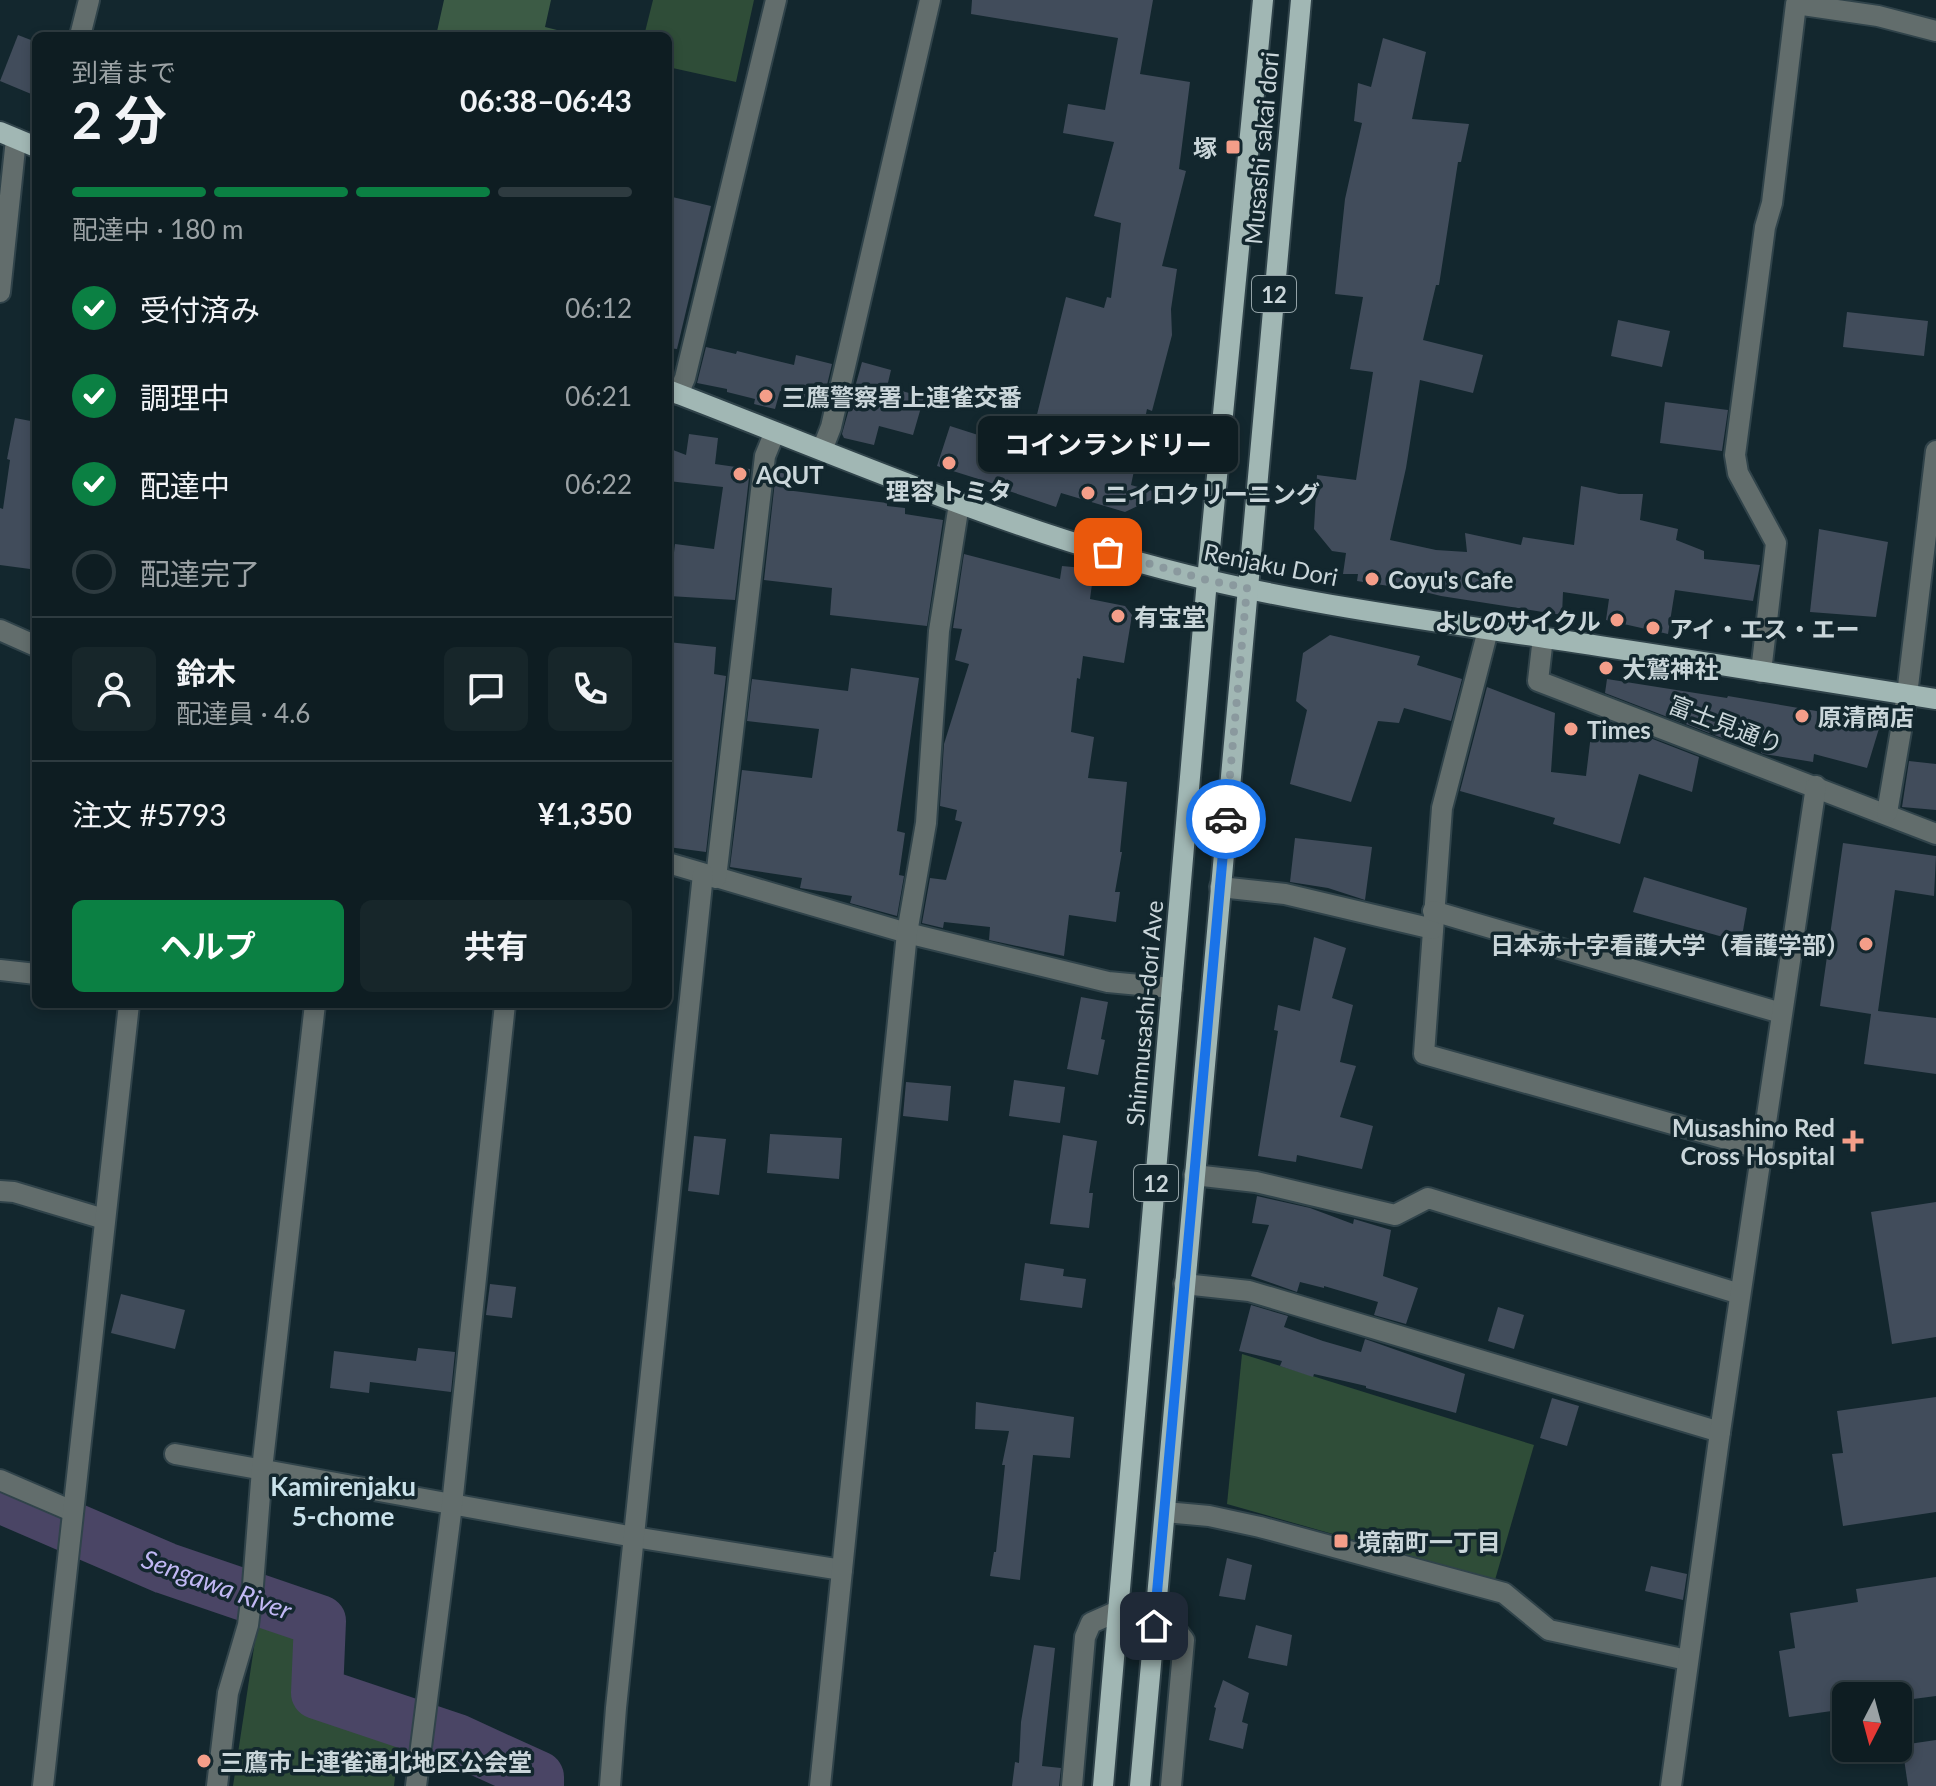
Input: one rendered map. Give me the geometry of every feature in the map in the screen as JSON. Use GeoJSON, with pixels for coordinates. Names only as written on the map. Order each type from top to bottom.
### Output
{"type":"FeatureCollection","features":[{"type":"Feature","properties":{"kind":"main road","name":"Musashi sakai dori"},"geometry":{"type":"LineString","coordinates":[[1207,580],[1263,0]]}},
{"type":"Feature","properties":{"kind":"main road","name":"Musashi sakai dori"},"geometry":{"type":"LineString","coordinates":[[1247,588],[1301,0]]}},
{"type":"Feature","properties":{"kind":"main road"},"geometry":{"type":"LineString","coordinates":[[8,136],[32,145]]}},
{"type":"Feature","properties":{"kind":"main road","name":"Renjaku Dori"},"geometry":{"type":"LineString","coordinates":[[673,392],[959,504],[1207,580],[1488,630],[1936,699]]}},
{"type":"Feature","properties":{"kind":"main road","name":"Shinmusashi-dori Ave"},"geometry":{"type":"LineString","coordinates":[[1103,1786],[1207,580]]}},
{"type":"Feature","properties":{"kind":"main road","name":"12"},"geometry":{"type":"LineString","coordinates":[[1140,1786],[1247,588]]}},
{"type":"Feature","properties":{"kind":"street"},"geometry":{"type":"LineString","coordinates":[[81,32],[89,0]]}},
{"type":"Feature","properties":{"kind":"street"},"geometry":{"type":"LineString","coordinates":[[673,392],[685,378],[776,0]]}},
{"type":"Feature","properties":{"kind":"street"},"geometry":{"type":"LineString","coordinates":[[822,450],[831,427],[930,0]]}},
{"type":"Feature","properties":{"kind":"street"},"geometry":{"type":"LineString","coordinates":[[1761,672],[1776,543],[1738,473],[1735,455],[1765,227],[1772,203],[1796,4],[1878,16],[1936,31]]}},
{"type":"Feature","properties":{"kind":"street"},"geometry":{"type":"LineString","coordinates":[[0,292],[8,136]]}},
{"type":"Feature","properties":{"kind":"street"},"geometry":{"type":"LineString","coordinates":[[610,1786],[634,1537],[710,876],[765,456],[774,434]]}},
{"type":"Feature","properties":{"kind":"street"},"geometry":{"type":"LineString","coordinates":[[1887,813],[1907,695],[1936,451]]}},
{"type":"Feature","properties":{"kind":"street"},"geometry":{"type":"LineString","coordinates":[[820,1786],[907,933],[926,823],[939,631],[959,504]]}},
{"type":"Feature","properties":{"kind":"street"},"geometry":{"type":"LineString","coordinates":[[0,630],[32,644]]}},
{"type":"Feature","properties":{"kind":"street"},"geometry":{"type":"LineString","coordinates":[[1488,630],[1442,808],[1424,1054],[1761,1149]]}},
{"type":"Feature","properties":{"kind":"street","name":"富士見通り"},"geometry":{"type":"LineString","coordinates":[[1543,637],[1538,681],[1936,834]]}},
{"type":"Feature","properties":{"kind":"street"},"geometry":{"type":"LineString","coordinates":[[1671,1786],[1816,786]]}},
{"type":"Feature","properties":{"kind":"street"},"geometry":{"type":"LineString","coordinates":[[672,864],[907,933],[1108,982],[1172,988]]}},
{"type":"Feature","properties":{"kind":"street"},"geometry":{"type":"LineString","coordinates":[[1220,887],[1285,894],[1433,920],[1781,1013]]}},
{"type":"Feature","properties":{"kind":"street"},"geometry":{"type":"LineString","coordinates":[[0,970],[32,974]]}},
{"type":"Feature","properties":{"kind":"street"},"geometry":{"type":"LineString","coordinates":[[43,1786],[129,1008]]}},
{"type":"Feature","properties":{"kind":"street"},"geometry":{"type":"LineString","coordinates":[[217,1786],[228,1693],[248,1625],[253,1585],[310,1008]]}},
{"type":"Feature","properties":{"kind":"street"},"geometry":{"type":"LineString","coordinates":[[416,1786],[452,1505],[505,1008]]}},
{"type":"Feature","properties":{"kind":"street"},"geometry":{"type":"LineString","coordinates":[[1194,1175],[1256,1182],[1395,1215],[1428,1198],[1740,1294]]}},
{"type":"Feature","properties":{"kind":"street"},"geometry":{"type":"LineString","coordinates":[[0,1191],[14,1192],[104,1219]]}},
{"type":"Feature","properties":{"kind":"street"},"geometry":{"type":"LineString","coordinates":[[1184,1284],[1249,1291],[1720,1432]]}},
{"type":"Feature","properties":{"kind":"street"},"geometry":{"type":"LineString","coordinates":[[175,1454],[634,1537],[842,1570]]}},
{"type":"Feature","properties":{"kind":"street"},"geometry":{"type":"LineString","coordinates":[[0,1480],[72,1511]]}},
{"type":"Feature","properties":{"kind":"street"},"geometry":{"type":"LineString","coordinates":[[1165,1512],[1209,1516],[1260,1527],[1504,1593],[1549,1630],[1687,1660]]}},
{"type":"Feature","properties":{"kind":"street"},"geometry":{"type":"LineString","coordinates":[[1156,1605],[1184,1640],[1171,1786]]}},
{"type":"Feature","properties":{"kind":"street"},"geometry":{"type":"LineString","coordinates":[[1072,1786],[1085,1637],[1091,1623],[1118,1611]]}},
{"type":"Feature","properties":{"kind":"green space"},"geometry":{"type":"Polygon","coordinates":[[[444,0],[551,0],[545,27],[565,32],[437,32],[444,0]]]}},
{"type":"Feature","properties":{"kind":"green space"},"geometry":{"type":"Polygon","coordinates":[[[653,0],[754,0],[736,82],[672,68],[672,32],[645,32],[653,0]]]}},
{"type":"Feature","properties":{"kind":"green space"},"geometry":{"type":"Polygon","coordinates":[[[1242,1354],[1534,1445],[1495,1580],[1227,1504],[1242,1354]]]}},
{"type":"Feature","properties":{"kind":"green space"},"geometry":{"type":"Polygon","coordinates":[[[258,1621],[315,1643],[311,1706],[399,1742],[394,1786],[233,1786],[258,1621]]]}},
{"type":"Feature","properties":{"kind":"building"},"geometry":{"type":"Polygon","coordinates":[[[972,0],[1153,0],[1140,74],[1190,82],[1179,169],[1186,171],[1162,266],[1177,269],[1171,309],[1172,335],[1152,411],[1147,409],[1131,485],[1163,494],[1125,512],[1061,493],[1056,507],[937,466],[950,426],[1028,451],[1066,297],[1104,308],[1107,297],[1111,298],[1121,223],[1094,216],[1114,142],[1063,133],[1068,104],[1105,110],[1118,38],[971,14],[972,0]]]}},
{"type":"Feature","properties":{"kind":"building"},"geometry":{"type":"Polygon","coordinates":[[[18,35],[32,40],[32,94],[0,81],[18,35]]]}},
{"type":"Feature","properties":{"kind":"building"},"geometry":{"type":"Polygon","coordinates":[[[1383,38],[1426,52],[1412,119],[1469,124],[1461,162],[1458,162],[1439,285],[1436,285],[1423,340],[1483,355],[1473,393],[1420,380],[1406,468],[1390,540],[1436,550],[1467,552],[1465,533],[1521,545],[1523,537],[1574,545],[1581,486],[1619,494],[1643,494],[1640,520],[1678,529],[1676,540],[1704,551],[1704,559],[1760,565],[1753,601],[1675,590],[1668,634],[1606,620],[1609,599],[1563,592],[1562,615],[1441,596],[1389,583],[1389,586],[1357,581],[1358,574],[1343,574],[1346,553],[1332,551],[1314,529],[1317,475],[1356,480],[1373,372],[1350,369],[1363,297],[1335,294],[1345,199],[1362,123],[1354,121],[1358,83],[1371,87],[1383,38]]]}},
{"type":"Feature","properties":{"kind":"building"},"geometry":{"type":"Polygon","coordinates":[[[672,197],[711,206],[677,349],[672,348],[672,197]]]}},
{"type":"Feature","properties":{"kind":"building"},"geometry":{"type":"Polygon","coordinates":[[[1847,312],[1928,321],[1924,356],[1843,347],[1847,312]]]}},
{"type":"Feature","properties":{"kind":"building"},"geometry":{"type":"Polygon","coordinates":[[[1618,320],[1670,331],[1662,367],[1611,356],[1618,320]]]}},
{"type":"Feature","properties":{"kind":"building"},"geometry":{"type":"Polygon","coordinates":[[[706,347],[794,365],[796,355],[832,364],[823,402],[780,391],[775,409],[754,404],[755,399],[727,392],[727,389],[697,383],[706,347]]]}},
{"type":"Feature","properties":{"kind":"building"},"geometry":{"type":"Polygon","coordinates":[[[862,362],[891,370],[887,387],[924,397],[913,435],[879,426],[874,445],[844,438],[842,434],[862,362]]]}},
{"type":"Feature","properties":{"kind":"building"},"geometry":{"type":"Polygon","coordinates":[[[1665,402],[1728,410],[1722,451],[1660,443],[1665,402]]]}},
{"type":"Feature","properties":{"kind":"building"},"geometry":{"type":"Polygon","coordinates":[[[15,418],[32,421],[30,569],[0,565],[0,508],[3,509],[10,460],[7,459],[15,418]]]}},
{"type":"Feature","properties":{"kind":"building"},"geometry":{"type":"Polygon","coordinates":[[[689,434],[718,438],[715,464],[750,469],[735,600],[672,596],[675,544],[714,549],[723,487],[672,481],[672,450],[686,455],[689,434]]]}},
{"type":"Feature","properties":{"kind":"building"},"geometry":{"type":"Polygon","coordinates":[[[776,472],[788,474],[786,490],[887,503],[887,506],[905,508],[905,514],[943,520],[927,626],[830,615],[832,588],[764,580],[776,472]]]}},
{"type":"Feature","properties":{"kind":"building"},"geometry":{"type":"Polygon","coordinates":[[[1819,529],[1888,542],[1876,617],[1810,612],[1819,529]]]}},
{"type":"Feature","properties":{"kind":"building"},"geometry":{"type":"Polygon","coordinates":[[[964,554],[1060,579],[1062,566],[1094,569],[1090,599],[1125,606],[1132,615],[1124,663],[1083,656],[1080,679],[1077,678],[1071,732],[1094,737],[1088,778],[1127,782],[1122,852],[1115,892],[1120,892],[1116,922],[1069,915],[1064,956],[989,940],[990,927],[944,922],[943,928],[922,923],[930,878],[946,880],[962,822],[955,820],[957,810],[940,806],[944,744],[969,664],[955,660],[962,629],[953,628],[964,554]]]}},
{"type":"Feature","properties":{"kind":"building"},"geometry":{"type":"Polygon","coordinates":[[[1330,635],[1420,656],[1417,665],[1462,679],[1451,721],[1404,708],[1399,723],[1378,721],[1351,802],[1290,784],[1307,710],[1296,701],[1303,653],[1330,635]]]}},
{"type":"Feature","properties":{"kind":"building"},"geometry":{"type":"Polygon","coordinates":[[[672,642],[716,647],[714,674],[726,676],[706,852],[672,848],[672,642]]]}},
{"type":"Feature","properties":{"kind":"building"},"geometry":{"type":"Polygon","coordinates":[[[851,668],[919,678],[897,831],[905,833],[899,875],[904,876],[897,916],[850,903],[852,896],[800,888],[802,878],[730,867],[742,770],[812,778],[819,729],[747,721],[752,679],[848,691],[851,668]]]}},
{"type":"Feature","properties":{"kind":"building"},"geometry":{"type":"Polygon","coordinates":[[[1607,679],[1881,722],[1867,768],[1814,754],[1813,762],[1764,754],[1761,753],[1762,745],[1730,741],[1605,693],[1607,679]]]}},
{"type":"Feature","properties":{"kind":"building"},"geometry":{"type":"Polygon","coordinates":[[[1487,687],[1555,713],[1551,772],[1586,776],[1592,726],[1599,729],[1601,719],[1699,757],[1692,792],[1639,774],[1620,844],[1553,824],[1555,818],[1460,791],[1487,687]]]}},
{"type":"Feature","properties":{"kind":"building"},"geometry":{"type":"Polygon","coordinates":[[[1909,761],[1936,764],[1936,810],[1902,807],[1909,761]]]}},
{"type":"Feature","properties":{"kind":"building"},"geometry":{"type":"Polygon","coordinates":[[[1295,838],[1372,847],[1365,900],[1328,888],[1290,882],[1295,838]]]}},
{"type":"Feature","properties":{"kind":"building"},"geometry":{"type":"Polygon","coordinates":[[[1843,843],[1936,856],[1934,896],[1895,890],[1878,1011],[1936,1018],[1936,1074],[1864,1064],[1871,1014],[1820,1006],[1843,843]]]}},
{"type":"Feature","properties":{"kind":"building"},"geometry":{"type":"Polygon","coordinates":[[[1644,877],[1747,908],[1741,942],[1633,912],[1644,877]]]}},
{"type":"Feature","properties":{"kind":"building"},"geometry":{"type":"Polygon","coordinates":[[[1314,937],[1346,948],[1332,998],[1353,1005],[1340,1062],[1356,1066],[1340,1117],[1373,1126],[1362,1169],[1297,1155],[1296,1162],[1258,1156],[1278,1031],[1274,1030],[1278,1005],[1300,1011],[1314,937]]]}},
{"type":"Feature","properties":{"kind":"building"},"geometry":{"type":"Polygon","coordinates":[[[1081,997],[1108,1002],[1098,1075],[1067,1069],[1081,997]]]}},
{"type":"Feature","properties":{"kind":"building"},"geometry":{"type":"Polygon","coordinates":[[[1014,1080],[1065,1087],[1060,1123],[1009,1116],[1014,1080]]]}},
{"type":"Feature","properties":{"kind":"building"},"geometry":{"type":"Polygon","coordinates":[[[906,1082],[951,1086],[948,1121],[903,1116],[906,1082]]]}},
{"type":"Feature","properties":{"kind":"building"},"geometry":{"type":"Polygon","coordinates":[[[770,1134],[842,1138],[839,1179],[767,1173],[770,1134]]]}},
{"type":"Feature","properties":{"kind":"building"},"geometry":{"type":"Polygon","coordinates":[[[1063,1135],[1097,1141],[1089,1193],[1093,1193],[1089,1228],[1050,1224],[1063,1135]]]}},
{"type":"Feature","properties":{"kind":"building"},"geometry":{"type":"Polygon","coordinates":[[[694,1136],[726,1139],[719,1195],[688,1191],[694,1136]]]}},
{"type":"Feature","properties":{"kind":"building"},"geometry":{"type":"Polygon","coordinates":[[[1257,1196],[1310,1208],[1353,1224],[1354,1219],[1391,1230],[1383,1276],[1418,1288],[1406,1324],[1374,1315],[1378,1302],[1300,1282],[1297,1292],[1251,1276],[1269,1225],[1252,1223],[1257,1196]]]}},
{"type":"Feature","properties":{"kind":"building"},"geometry":{"type":"Polygon","coordinates":[[[1936,1202],[1936,1337],[1892,1344],[1871,1212],[1936,1202]]]}},
{"type":"Feature","properties":{"kind":"building"},"geometry":{"type":"Polygon","coordinates":[[[1025,1263],[1064,1269],[1063,1276],[1086,1279],[1082,1308],[1020,1300],[1025,1263]]]}},
{"type":"Feature","properties":{"kind":"building"},"geometry":{"type":"Polygon","coordinates":[[[490,1284],[516,1287],[512,1318],[486,1315],[490,1284]]]}},
{"type":"Feature","properties":{"kind":"building"},"geometry":{"type":"Polygon","coordinates":[[[121,1294],[185,1310],[175,1349],[111,1333],[121,1294]]]}},
{"type":"Feature","properties":{"kind":"building"},"geometry":{"type":"Polygon","coordinates":[[[1251,1305],[1288,1316],[1284,1327],[1323,1341],[1361,1352],[1365,1339],[1465,1374],[1456,1413],[1366,1386],[1314,1374],[1313,1377],[1280,1366],[1282,1361],[1239,1351],[1251,1305]]]}},
{"type":"Feature","properties":{"kind":"building"},"geometry":{"type":"Polygon","coordinates":[[[1498,1307],[1524,1315],[1514,1349],[1488,1341],[1498,1307]]]}},
{"type":"Feature","properties":{"kind":"building"},"geometry":{"type":"Polygon","coordinates":[[[418,1348],[455,1352],[451,1392],[370,1382],[369,1393],[330,1388],[334,1351],[416,1361],[418,1348]]]}},
{"type":"Feature","properties":{"kind":"building"},"geometry":{"type":"Polygon","coordinates":[[[1936,1397],[1936,1512],[1843,1526],[1832,1454],[1843,1453],[1837,1411],[1936,1397]]]}},
{"type":"Feature","properties":{"kind":"building"},"geometry":{"type":"Polygon","coordinates":[[[1552,1398],[1579,1406],[1567,1446],[1540,1438],[1552,1398]]]}},
{"type":"Feature","properties":{"kind":"building"},"geometry":{"type":"Polygon","coordinates":[[[976,1402],[1074,1417],[1070,1458],[1033,1455],[1020,1580],[990,1576],[996,1552],[1005,1465],[1002,1465],[1009,1431],[975,1429],[976,1402]]]}},
{"type":"Feature","properties":{"kind":"building"},"geometry":{"type":"Polygon","coordinates":[[[1227,1558],[1252,1565],[1245,1600],[1219,1596],[1227,1558]]]}},
{"type":"Feature","properties":{"kind":"building"},"geometry":{"type":"Polygon","coordinates":[[[1651,1566],[1687,1574],[1683,1600],[1645,1591],[1651,1566]]]}},
{"type":"Feature","properties":{"kind":"building"},"geometry":{"type":"Polygon","coordinates":[[[1936,1577],[1936,1696],[1912,1699],[1912,1682],[1832,1682],[1832,1711],[1789,1717],[1779,1651],[1795,1648],[1790,1613],[1858,1602],[1856,1589],[1936,1577]]]}},
{"type":"Feature","properties":{"kind":"building"},"geometry":{"type":"Polygon","coordinates":[[[1256,1625],[1292,1635],[1287,1666],[1248,1658],[1256,1625]]]}},
{"type":"Feature","properties":{"kind":"building"},"geometry":{"type":"Polygon","coordinates":[[[1034,1645],[1055,1648],[1042,1766],[1061,1768],[1059,1786],[1012,1786],[1015,1762],[1019,1763],[1021,1722],[1034,1645]]]}},
{"type":"Feature","properties":{"kind":"building"},"geometry":{"type":"Polygon","coordinates":[[[1223,1680],[1249,1693],[1242,1722],[1248,1724],[1243,1749],[1209,1740],[1214,1707],[1223,1680]]]}},
{"type":"Feature","properties":{"kind":"building"},"geometry":{"type":"Polygon","coordinates":[[[1936,1740],[1936,1786],[1908,1786],[1904,1762],[1912,1762],[1912,1744],[1936,1740]]]}},
{"type":"Feature","properties":{"kind":"waterway","name":"Sengawa River"},"geometry":{"type":"LineString","coordinates":[[0,1497],[165,1568],[320,1621],[317,1693],[457,1740],[538,1777],[538,1786]]}},
{"type":"Feature","properties":{"kind":"way so far"},"geometry":{"type":"LineString","coordinates":[[1108,552],[1247,588],[1226,819]]}},
{"type":"Feature","properties":{"kind":"place","name":"塚"},"geometry":{"type":"Point","coordinates":[1233,147]}},
{"type":"Feature","properties":{"kind":"place","name":"三鷹警察署上連雀交番"},"geometry":{"type":"Point","coordinates":[766,396]}},
{"type":"Feature","properties":{"kind":"place","name":"理容 トミタ"},"geometry":{"type":"Point","coordinates":[949,463]}},
{"type":"Feature","properties":{"kind":"place","name":"AQUT"},"geometry":{"type":"Point","coordinates":[740,474]}},
{"type":"Feature","properties":{"kind":"place","name":"ニイロクリーニング"},"geometry":{"type":"Point","coordinates":[1088,493]}},
{"type":"Feature","properties":{"kind":"place","name":"コインランドリー"},"geometry":{"type":"Point","coordinates":[1108,552]}},
{"type":"Feature","properties":{"kind":"place","name":"Coyu's Cafe"},"geometry":{"type":"Point","coordinates":[1372,579]}},
{"type":"Feature","properties":{"kind":"place","name":"有宝堂"},"geometry":{"type":"Point","coordinates":[1118,616]}},
{"type":"Feature","properties":{"kind":"place","name":"よしのサイクル"},"geometry":{"type":"Point","coordinates":[1617,620]}},
{"type":"Feature","properties":{"kind":"place","name":"アイ・エス・エー"},"geometry":{"type":"Point","coordinates":[1653,628]}},
{"type":"Feature","properties":{"kind":"place","name":"大鷲神社"},"geometry":{"type":"Point","coordinates":[1606,668]}},
{"type":"Feature","properties":{"kind":"place","name":"原清商店"},"geometry":{"type":"Point","coordinates":[1802,716]}},
{"type":"Feature","properties":{"kind":"place","name":"Times"},"geometry":{"type":"Point","coordinates":[1571,729]}},
{"type":"Feature","properties":{"kind":"place","name":"日本赤十字看護大学（看護学部）"},"geometry":{"type":"Point","coordinates":[1866,944]}},
{"type":"Feature","properties":{"kind":"place","name":"Musashino Red Cross Hospital"},"geometry":{"type":"Point","coordinates":[1853,1141]}},
{"type":"Feature","properties":{"kind":"place","name":"境南町一丁目"},"geometry":{"type":"Point","coordinates":[1341,1541]}},
{"type":"Feature","properties":{"kind":"place","name":"三鷹市上連雀通北地区公会堂"},"geometry":{"type":"Point","coordinates":[204,1761]}},
{"type":"Feature","properties":{"kind":"district","name":"Kamirenjaku 5-chome"},"geometry":{"type":"Point","coordinates":[343,1501]}},
{"type":"Feature","properties":{"kind":"route"},"geometry":{"type":"LineString","coordinates":[[1154,1626],[1226,819]]}}]}
